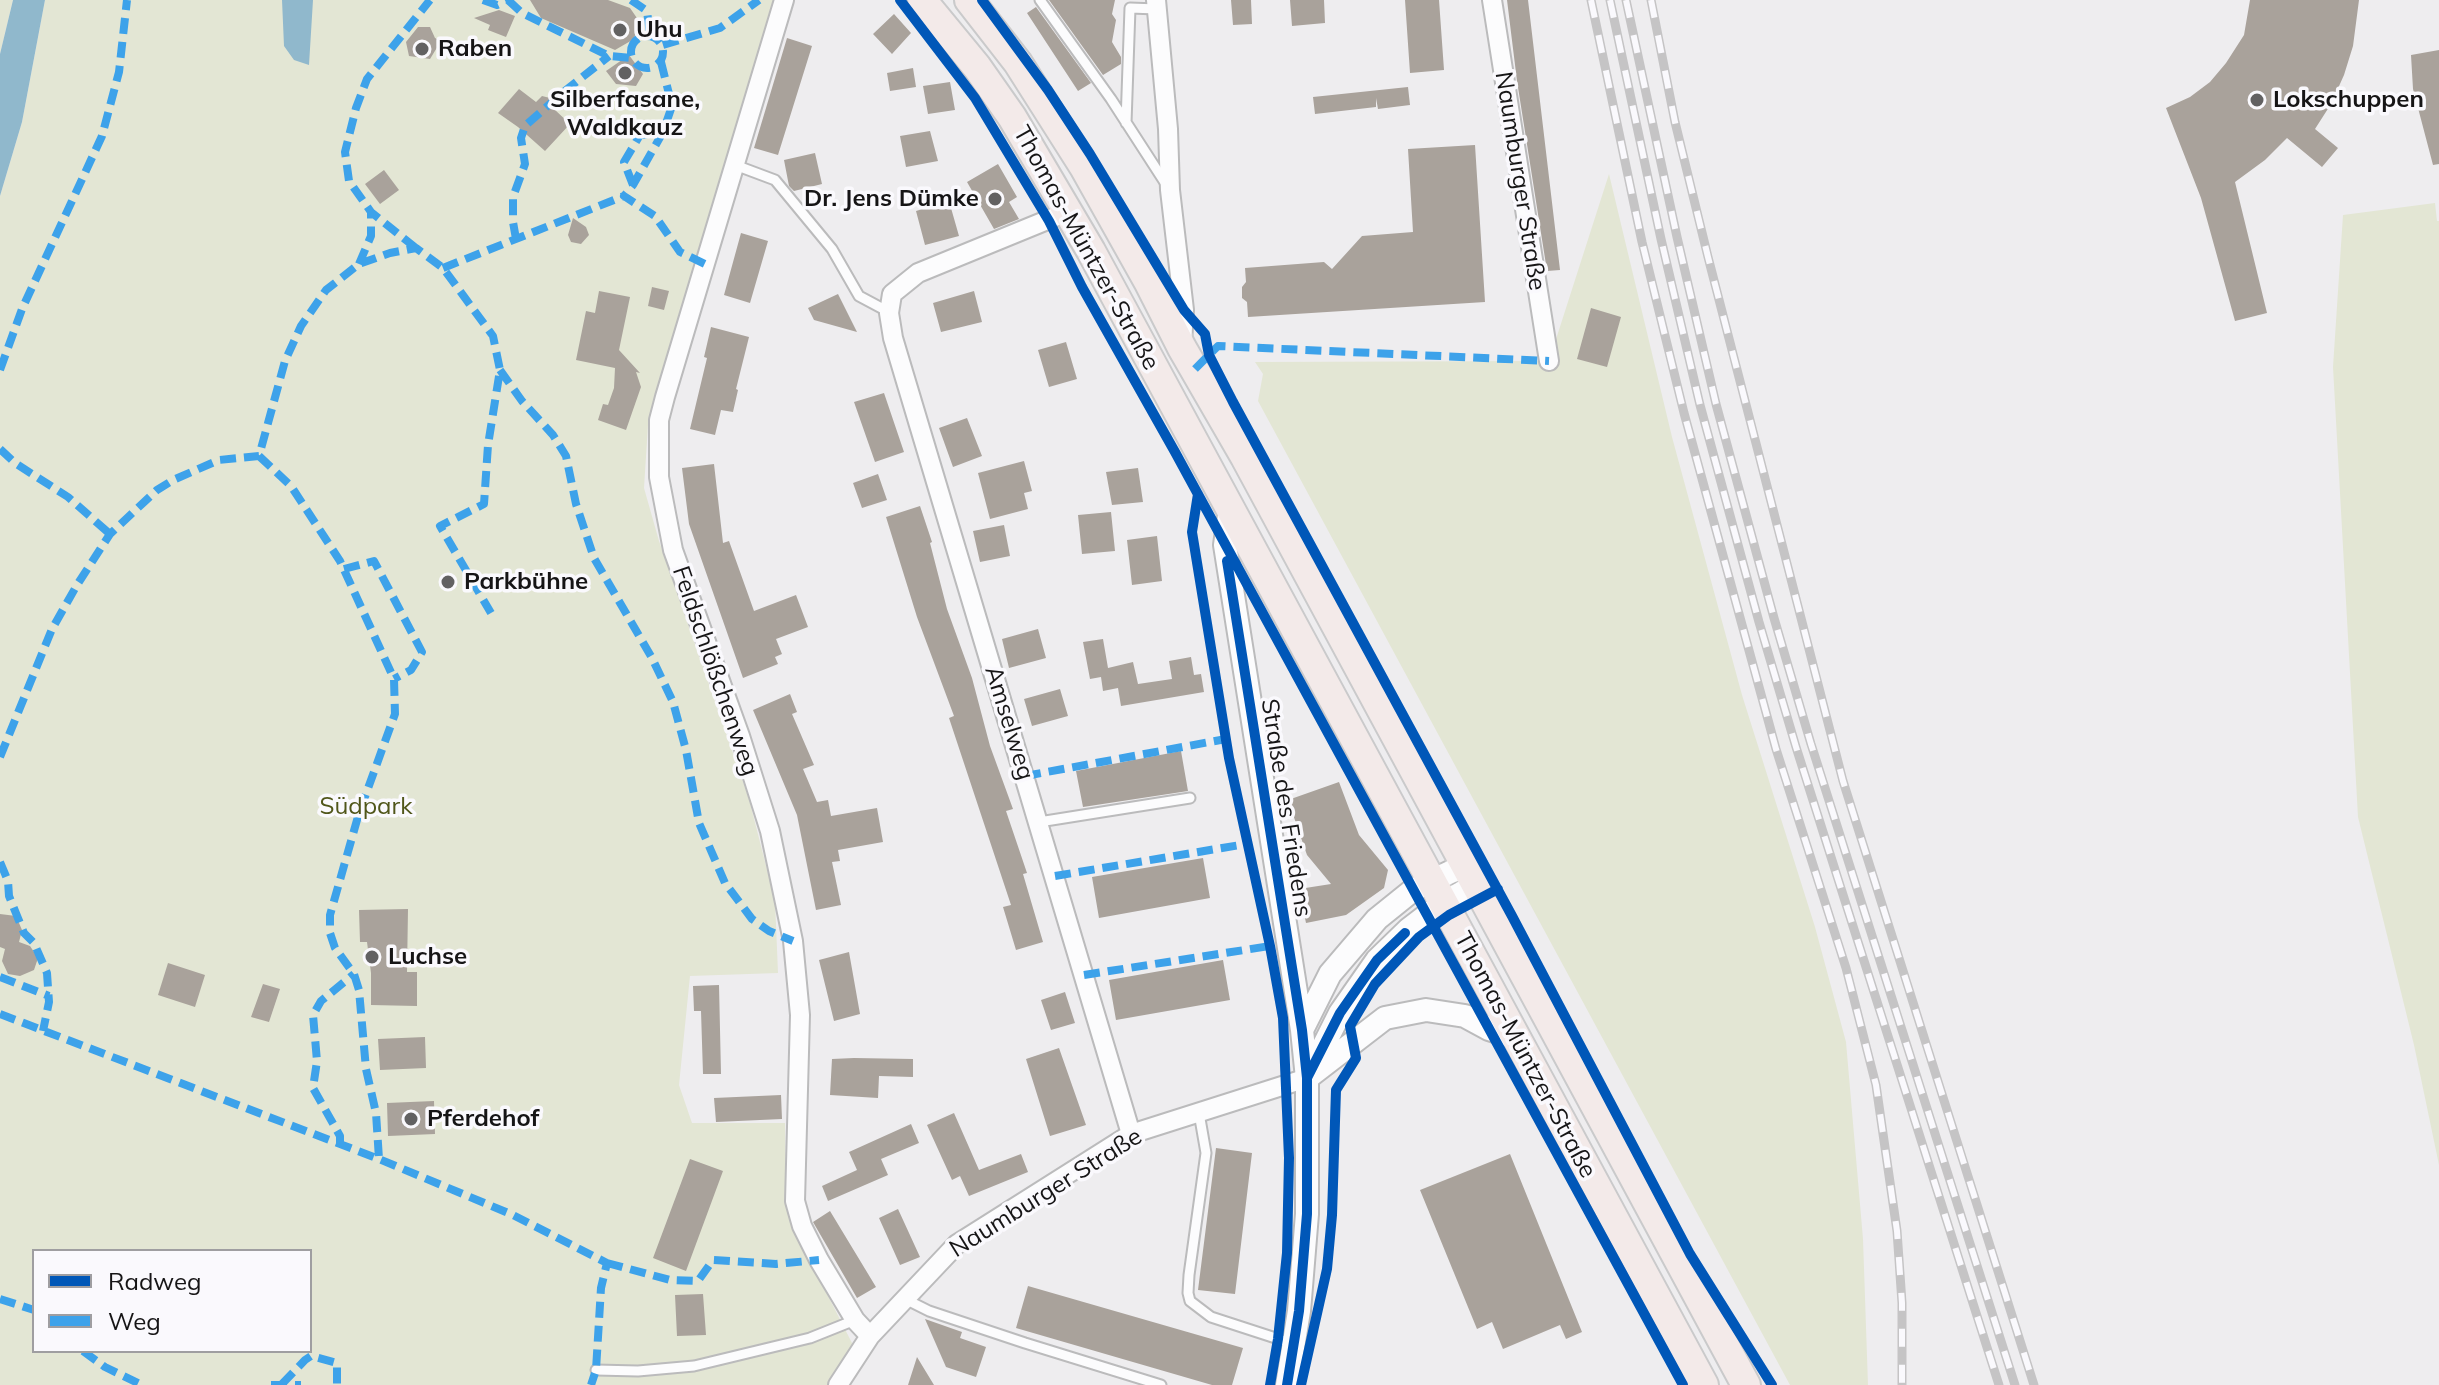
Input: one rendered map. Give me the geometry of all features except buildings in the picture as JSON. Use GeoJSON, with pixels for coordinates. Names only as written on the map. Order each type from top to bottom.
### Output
{"type":"FeatureCollection","features":[{"type":"Feature","properties":{"kind":"main road","name":"Thomas-Müntzer-Straße"},"geometry":{"type":"LineString","coordinates":[[922,0],[977,67],[1012,117],[1058,217],[1091,251],[1704,1385]]}},
{"type":"Feature","properties":{"kind":"main road","name":"Thomas-Müntzer-Straße"},"geometry":{"type":"LineString","coordinates":[[969,0],[1018,63],[1084,167],[1245,457],[1746,1385]]}},
{"type":"Feature","properties":{"kind":"street","name":"Feldschlößchenweg"},"geometry":{"type":"LineString","coordinates":[[784,0],[659,420],[659,477],[673,550],[740,736],[770,831],[793,941],[800,1015],[795,1201],[802,1226],[855,1320],[870,1336]]}},
{"type":"Feature","properties":{"kind":"street","name":"Naumburger Straße"},"geometry":{"type":"LineString","coordinates":[[1492,0],[1549,361]]}},
{"type":"Feature","properties":{"kind":"street"},"geometry":{"type":"LineString","coordinates":[[1157,4],[1170,190],[1184,310],[1182,348]]}},
{"type":"Feature","properties":{"kind":"street"},"geometry":{"type":"LineString","coordinates":[[889,313],[892,294],[918,273],[1058,217]]}},
{"type":"Feature","properties":{"kind":"street","name":"Amselweg"},"geometry":{"type":"LineString","coordinates":[[889,313],[893,338],[1131,1134]]}},
{"type":"Feature","properties":{"kind":"street","name":"Straße des Friedens"},"geometry":{"type":"LineString","coordinates":[[1230,509],[1225,545],[1307,1078],[1307,1214],[1287,1385]]}},
{"type":"Feature","properties":{"kind":"street","name":"Straße des Friedens"},"geometry":{"type":"LineString","coordinates":[[1302,1030],[1330,974],[1354,944],[1397,901],[1437,892],[1470,875]]}},
{"type":"Feature","properties":{"kind":"street","name":"Straße des Friedens"},"geometry":{"type":"LineString","coordinates":[[1307,1078],[1340,1013],[1377,960],[1409,929],[1437,892]]}},
{"type":"Feature","properties":{"kind":"street"},"geometry":{"type":"LineString","coordinates":[[1307,1078],[1385,1018],[1426,1010],[1465,1016],[1489,1029],[1514,1037]]}},
{"type":"Feature","properties":{"kind":"street","name":"Naumburger Straße"},"geometry":{"type":"LineString","coordinates":[[838,1385],[870,1336],[957,1244],[1131,1134],[1307,1078]]}},
{"type":"Feature","properties":{"kind":"lane"},"geometry":{"type":"LineString","coordinates":[[1040,0],[1170,190]]}},
{"type":"Feature","properties":{"kind":"lane"},"geometry":{"type":"LineString","coordinates":[[1126,123],[1130,4],[1157,4]]}},
{"type":"Feature","properties":{"kind":"lane"},"geometry":{"type":"LineString","coordinates":[[735,165],[775,180],[832,249],[859,296],[889,313]]}},
{"type":"Feature","properties":{"kind":"lane"},"geometry":{"type":"LineString","coordinates":[[1039,822],[1190,798]]}},
{"type":"Feature","properties":{"kind":"lane"},"geometry":{"type":"LineString","coordinates":[[1199,1113],[1206,1153],[1189,1275],[1190,1301],[1211,1317],[1294,1344]]}},
{"type":"Feature","properties":{"kind":"lane"},"geometry":{"type":"LineString","coordinates":[[905,1299],[929,1311],[1011,1339],[1161,1385]]}},
{"type":"Feature","properties":{"kind":"lane"},"geometry":{"type":"LineString","coordinates":[[596,1370],[638,1371],[694,1366],[810,1338],[855,1320]]}},
{"type":"Feature","properties":{"kind":"green space"},"geometry":{"type":"Polygon","coordinates":[[[0,0],[13,0],[0,54],[0,0]]]}},
{"type":"Feature","properties":{"kind":"green space","name":"Südpark"},"geometry":{"type":"Polygon","coordinates":[[[45,0],[776,0],[648,425],[644,488],[659,541],[749,799],[775,901],[778,973],[690,976],[679,1085],[692,1123],[785,1123],[786,1196],[794,1229],[853,1345],[827,1385],[0,1385],[0,196],[22,122],[45,0]]]}},
{"type":"Feature","properties":{"kind":"green space"},"geometry":{"type":"Polygon","coordinates":[[[1609,174],[1672,437],[1742,695],[1815,927],[1846,1042],[1863,1239],[1868,1385],[1790,1385],[1258,401],[1263,374],[1255,362],[1549,361],[1609,174]]]}},
{"type":"Feature","properties":{"kind":"green space"},"geometry":{"type":"Polygon","coordinates":[[[2435,203],[2439,221],[2439,1165],[2414,1045],[2358,817],[2333,367],[2343,215],[2435,203]]]}},
{"type":"Feature","properties":{"kind":"water"},"geometry":{"type":"Polygon","coordinates":[[[13,0],[45,0],[22,122],[0,196],[0,54],[13,0]]]}},
{"type":"Feature","properties":{"kind":"water"},"geometry":{"type":"Polygon","coordinates":[[[282,0],[313,0],[309,65],[294,60],[284,46],[282,0]]]}},
{"type":"Feature","properties":{"kind":"railway"},"geometry":{"type":"LineString","coordinates":[[1591,0],[1642,242],[1684,413],[1776,749],[1846,968],[1876,1085],[1897,1231],[1902,1303],[1902,1385]]}},
{"type":"Feature","properties":{"kind":"railway"},"geometry":{"type":"LineString","coordinates":[[1610,0],[1700,405],[1759,622],[1999,1385]]}},
{"type":"Feature","properties":{"kind":"railway"},"geometry":{"type":"LineString","coordinates":[[1626,0],[1716,404],[1774,618],[1811,744],[2015,1385]]}},
{"type":"Feature","properties":{"kind":"railway"},"geometry":{"type":"LineString","coordinates":[[1651,0],[1675,122],[1708,257],[1843,781],[2034,1385]]}},
{"type":"Feature","properties":{"kind":"marked path"},"geometry":{"type":"LineString","coordinates":[[0,370],[22,309],[102,136],[119,72],[127,0]]}},
{"type":"Feature","properties":{"kind":"marked path"},"geometry":{"type":"LineString","coordinates":[[416,248],[371,212],[349,181],[345,152],[367,79],[430,0]]}},
{"type":"Feature","properties":{"kind":"marked path"},"geometry":{"type":"LineString","coordinates":[[483,0],[497,5],[508,0]]}},
{"type":"Feature","properties":{"kind":"marked path"},"geometry":{"type":"LineString","coordinates":[[508,0],[522,13],[609,56],[632,58]]}},
{"type":"Feature","properties":{"kind":"marked path"},"geometry":{"type":"LineString","coordinates":[[631,0],[647,11],[650,35]]}},
{"type":"Feature","properties":{"kind":"marked path"},"geometry":{"type":"LineString","coordinates":[[663,45],[720,28],[759,0]]}},
{"type":"Feature","properties":{"kind":"marked path"},"geometry":{"type":"LineString","coordinates":[[647,36],[659,40],[663,52],[659,64],[647,68],[635,64],[631,52],[635,40],[647,36]]}},
{"type":"Feature","properties":{"kind":"marked path"},"geometry":{"type":"LineString","coordinates":[[516,239],[513,197],[525,164],[521,138],[525,126],[609,56]]}},
{"type":"Feature","properties":{"kind":"marked path"},"geometry":{"type":"LineString","coordinates":[[661,62],[672,106],[663,132],[624,196],[655,216],[680,252],[705,264]]}},
{"type":"Feature","properties":{"kind":"marked path"},"geometry":{"type":"LineString","coordinates":[[633,185],[624,162],[640,135],[663,132]]}},
{"type":"Feature","properties":{"kind":"marked path"},"geometry":{"type":"LineString","coordinates":[[443,268],[624,196]]}},
{"type":"Feature","properties":{"kind":"marked path"},"geometry":{"type":"LineString","coordinates":[[359,264],[371,236],[371,212]]}},
{"type":"Feature","properties":{"kind":"marked path"},"geometry":{"type":"LineString","coordinates":[[0,757],[52,629],[110,534],[157,490],[173,480],[219,460],[259,456],[285,361],[301,326],[326,290],[359,264],[390,253],[416,248],[443,268],[493,336],[500,370],[488,445],[484,504],[440,526],[491,613]]}},
{"type":"Feature","properties":{"kind":"marked path"},"geometry":{"type":"LineString","coordinates":[[1195,369],[1218,346],[1549,361]]}},
{"type":"Feature","properties":{"kind":"marked path"},"geometry":{"type":"LineString","coordinates":[[500,370],[522,401],[553,435],[566,456],[576,504],[594,558],[652,658],[673,702],[686,750],[699,823],[725,883],[752,919],[769,931],[793,941]]}},
{"type":"Feature","properties":{"kind":"marked path"},"geometry":{"type":"LineString","coordinates":[[0,449],[15,463],[68,497],[110,534]]}},
{"type":"Feature","properties":{"kind":"marked path"},"geometry":{"type":"LineString","coordinates":[[259,456],[291,486],[340,561],[394,679],[395,714],[359,813],[330,915],[330,933],[335,948],[354,974],[359,990],[366,1069],[376,1113],[379,1159]]}},
{"type":"Feature","properties":{"kind":"marked path"},"geometry":{"type":"LineString","coordinates":[[344,569],[374,561],[422,652],[411,670],[394,679]]}},
{"type":"Feature","properties":{"kind":"marked path"},"geometry":{"type":"LineString","coordinates":[[1025,776],[1226,739]]}},
{"type":"Feature","properties":{"kind":"marked path"},"geometry":{"type":"LineString","coordinates":[[1055,876],[1246,844]]}},
{"type":"Feature","properties":{"kind":"marked path"},"geometry":{"type":"LineString","coordinates":[[0,862],[24,933],[34,943],[47,973],[49,1002],[43,1031]]}},
{"type":"Feature","properties":{"kind":"marked path"},"geometry":{"type":"LineString","coordinates":[[1084,975],[1270,946]]}},
{"type":"Feature","properties":{"kind":"marked path"},"geometry":{"type":"LineString","coordinates":[[340,1146],[340,1136],[313,1088],[317,1061],[313,1015],[321,1001],[354,974]]}},
{"type":"Feature","properties":{"kind":"marked path"},"geometry":{"type":"LineString","coordinates":[[0,977],[49,996]]}},
{"type":"Feature","properties":{"kind":"marked path"},"geometry":{"type":"LineString","coordinates":[[0,1014],[379,1159],[513,1215],[607,1263],[601,1288],[596,1370],[591,1385]]}},
{"type":"Feature","properties":{"kind":"marked path"},"geometry":{"type":"LineString","coordinates":[[607,1263],[670,1280],[698,1281],[713,1260],[776,1264],[819,1260]]}},
{"type":"Feature","properties":{"kind":"marked path"},"geometry":{"type":"LineString","coordinates":[[0,1299],[32,1309]]}},
{"type":"Feature","properties":{"kind":"marked path"},"geometry":{"type":"LineString","coordinates":[[86,1353],[105,1367],[142,1385]]}},
{"type":"Feature","properties":{"kind":"marked path"},"geometry":{"type":"LineString","coordinates":[[282,1384],[311,1356],[337,1363],[337,1385]]}},
{"type":"Feature","properties":{"kind":"marked path"},"geometry":{"type":"LineString","coordinates":[[271,1385],[301,1385]]}},
{"type":"Feature","properties":{"kind":"cycle path"},"geometry":{"type":"LineString","coordinates":[[900,0],[975,98],[1049,221],[1082,287],[1683,1385]]}},
{"type":"Feature","properties":{"kind":"cycle path"},"geometry":{"type":"LineString","coordinates":[[982,0],[1048,90],[1184,310],[1205,334],[1209,355],[1233,402],[1512,916],[1690,1254],[1772,1385]]}},
{"type":"Feature","properties":{"kind":"cycle path"},"geometry":{"type":"LineString","coordinates":[[1198,494],[1192,532],[1229,758],[1283,1018],[1289,1158],[1287,1253],[1270,1385]]}},
{"type":"Feature","properties":{"kind":"cycle path"},"geometry":{"type":"LineString","coordinates":[[1227,561],[1307,1078],[1307,1214],[1299,1311],[1287,1385]]}},
{"type":"Feature","properties":{"kind":"cycle path"},"geometry":{"type":"LineString","coordinates":[[1301,1385],[1327,1269],[1336,1090],[1356,1058],[1350,1026],[1375,984],[1419,937],[1449,915],[1498,889]]}},
{"type":"Feature","properties":{"kind":"cycle path"},"geometry":{"type":"LineString","coordinates":[[1307,1078],[1340,1013],[1377,960],[1405,933]]}},
{"type":"Feature","properties":{"kind":"place","name":"Uhu"},"geometry":{"type":"Point","coordinates":[620,30]}},
{"type":"Feature","properties":{"kind":"place","name":"Raben"},"geometry":{"type":"Point","coordinates":[422,49]}},
{"type":"Feature","properties":{"kind":"place","name":"Silberfasane, Waldkauz"},"geometry":{"type":"Point","coordinates":[625,73]}},
{"type":"Feature","properties":{"kind":"place","name":"Lokschuppen"},"geometry":{"type":"Point","coordinates":[2257,100]}},
{"type":"Feature","properties":{"kind":"place","name":"Dr. Jens Dümke"},"geometry":{"type":"Point","coordinates":[995,199]}},
{"type":"Feature","properties":{"kind":"place","name":"Parkbühne"},"geometry":{"type":"Point","coordinates":[448,582]}},
{"type":"Feature","properties":{"kind":"place","name":"Luchse"},"geometry":{"type":"Point","coordinates":[372,957]}},
{"type":"Feature","properties":{"kind":"place","name":"Pferdehof"},"geometry":{"type":"Point","coordinates":[411,1119]}}]}
